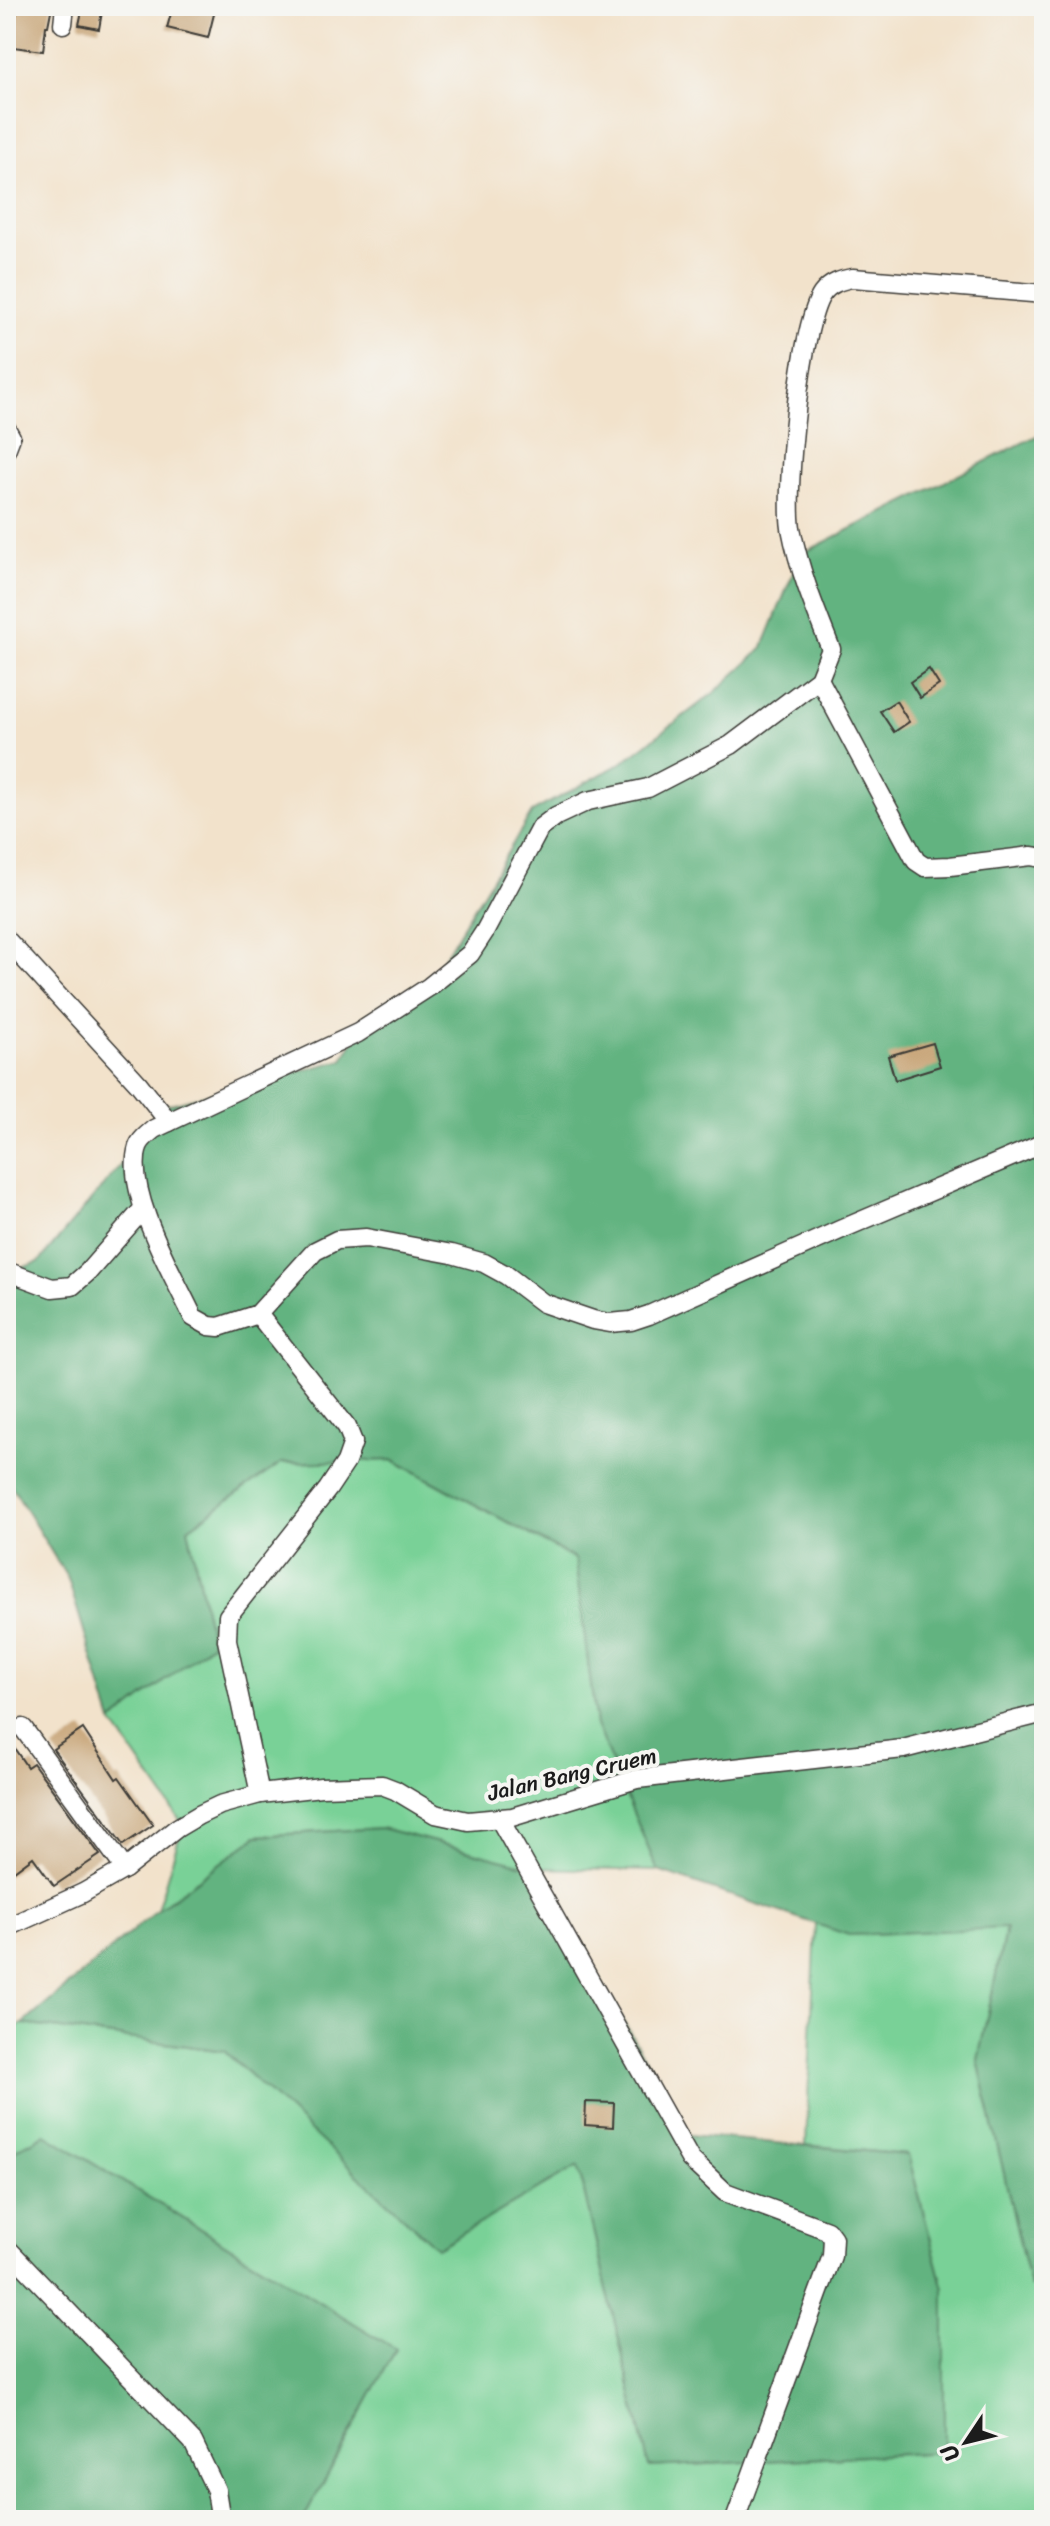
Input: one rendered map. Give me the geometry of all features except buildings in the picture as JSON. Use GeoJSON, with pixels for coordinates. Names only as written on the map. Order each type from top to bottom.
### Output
{"type":"FeatureCollection","features":[{"type":"Feature","properties":{"kind":"street"},"geometry":{"type":"LineString","coordinates":[[1044,294],[853,278],[838,281],[823,292],[809,332],[790,460],[791,525],[802,574],[831,649],[819,679],[731,745],[648,788],[588,801],[556,816],[540,828],[470,954],[429,987],[358,1033],[146,1135],[138,1147],[136,1179],[143,1209],[193,1317],[209,1326],[219,1327],[258,1314],[315,1251],[337,1240],[366,1238],[484,1263],[506,1275],[543,1303],[610,1323],[649,1315],[1044,1143]]}},
{"type":"Feature","properties":{"kind":"street"},"geometry":{"type":"LineString","coordinates":[[6,428],[11,437],[6,450]]}},
{"type":"Feature","properties":{"kind":"street"},"geometry":{"type":"LineString","coordinates":[[819,679],[916,861],[925,867],[1031,856],[1044,858]]}},
{"type":"Feature","properties":{"kind":"street"},"geometry":{"type":"LineString","coordinates":[[6,939],[138,1083],[169,1122]]}},
{"type":"Feature","properties":{"kind":"street"},"geometry":{"type":"LineString","coordinates":[[6,1271],[52,1288],[72,1286],[143,1209]]}},
{"type":"Feature","properties":{"kind":"street"},"geometry":{"type":"LineString","coordinates":[[258,1314],[347,1427],[353,1442],[346,1462],[328,1489],[230,1611],[227,1631],[260,1794]]}},
{"type":"Feature","properties":{"kind":"street","name":"Jalan Bang Cruem"},"geometry":{"type":"LineString","coordinates":[[6,1928],[83,1893],[125,1869],[177,1828],[199,1815],[220,1805],[260,1794],[321,1787],[382,1785],[435,1814],[468,1821],[512,1817],[637,1779],[903,1749],[1044,1713]]}},
{"type":"Feature","properties":{"kind":"street"},"geometry":{"type":"LineString","coordinates":[[23,1728],[125,1869]]}},
{"type":"Feature","properties":{"kind":"street"},"geometry":{"type":"LineString","coordinates":[[499,1818],[690,2159],[725,2192],[827,2230],[833,2238],[832,2256],[735,2520]]}},
{"type":"Feature","properties":{"kind":"street"},"geometry":{"type":"LineString","coordinates":[[6,2247],[193,2442],[216,2490],[218,2520]]}},
{"type":"Feature","properties":{"kind":"green space"},"geometry":{"type":"Polygon","coordinates":[[[1044,432],[1044,2287],[1030,2287],[978,2060],[1006,1928],[849,1935],[658,1871],[596,1725],[575,1559],[394,1460],[281,1463],[188,1528],[212,1643],[112,1722],[68,1579],[6,1477],[6,1273],[39,1262],[146,1135],[167,1105],[343,1060],[358,1033],[435,973],[532,812],[620,764],[715,692],[762,649],[801,554],[1044,432]]]}},
{"type":"Feature","properties":{"kind":"green space"},"geometry":{"type":"Polygon","coordinates":[[[393,1460],[575,1559],[596,1725],[658,1871],[535,1868],[381,1828],[257,1836],[157,1910],[183,1825],[112,1722],[212,1643],[188,1528],[281,1463],[393,1460]]]}},
{"type":"Feature","properties":{"kind":"green space"},"geometry":{"type":"Polygon","coordinates":[[[381,1828],[535,1868],[689,2135],[908,2155],[944,2289],[944,2452],[649,2467],[578,2166],[437,2248],[224,2051],[23,2024],[157,1910],[257,1836],[381,1828]]]}},
{"type":"Feature","properties":{"kind":"green space"},"geometry":{"type":"Polygon","coordinates":[[[816,1924],[849,1935],[1006,1927],[978,2060],[1030,2287],[1044,2287],[1044,2520],[303,2520],[396,2349],[45,2134],[6,2155],[6,2029],[23,2024],[224,2051],[437,2247],[578,2166],[649,2467],[943,2452],[944,2289],[908,2155],[806,2145],[816,1924]]]}},
{"type":"Feature","properties":{"kind":"green space"},"geometry":{"type":"Polygon","coordinates":[[[45,2134],[396,2349],[303,2520],[6,2520],[6,2155],[45,2134]]]}}]}
